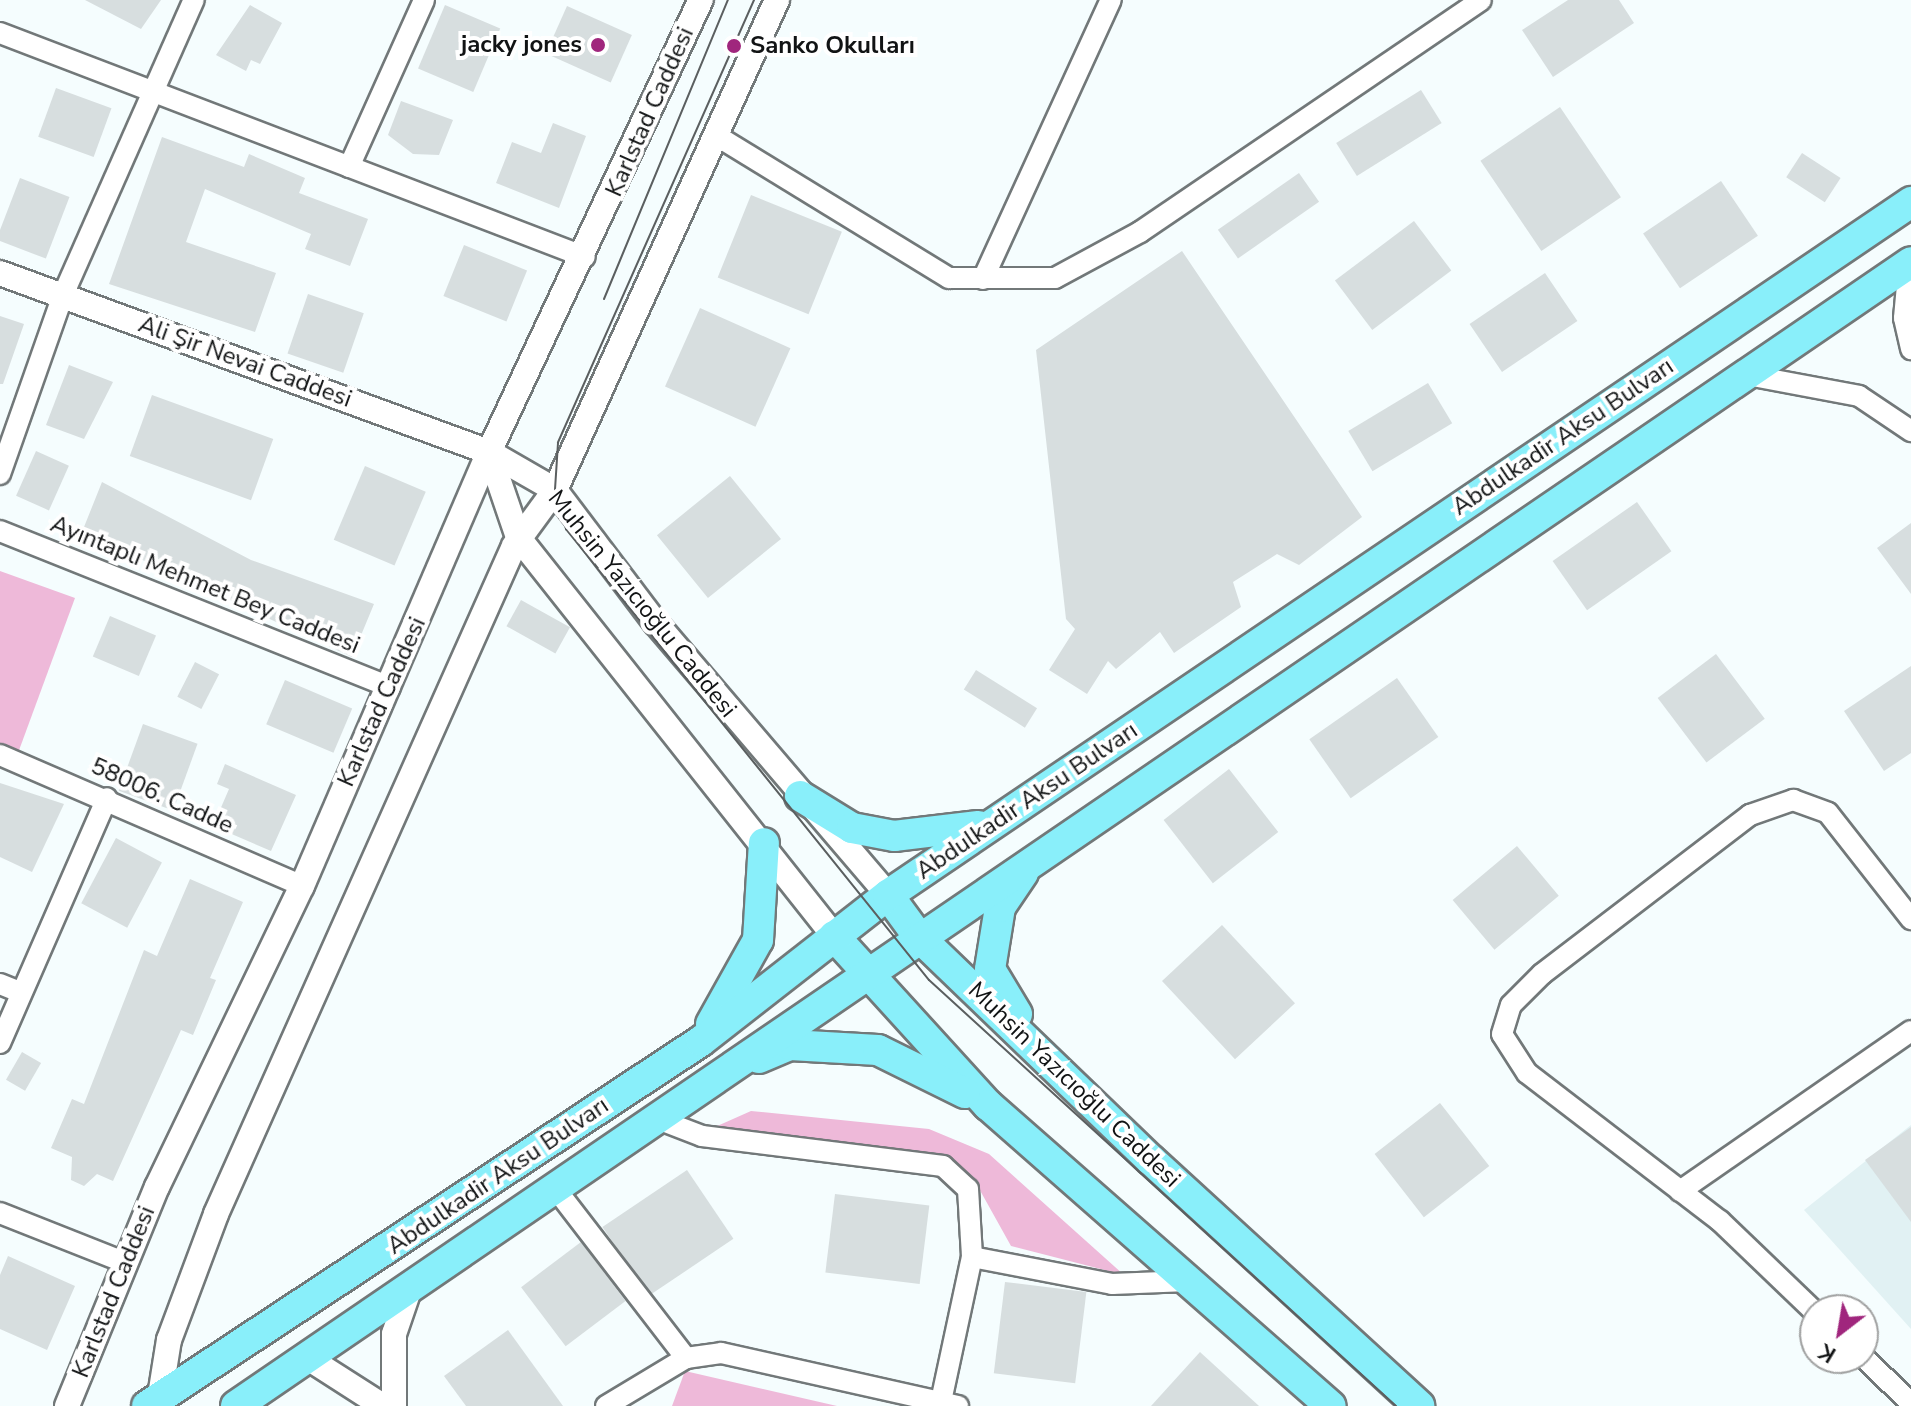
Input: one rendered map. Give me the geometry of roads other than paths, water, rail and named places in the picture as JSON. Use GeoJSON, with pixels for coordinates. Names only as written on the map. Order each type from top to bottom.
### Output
{"type":"FeatureCollection","features":[{"type":"Feature","properties":{"kind":"main road","name":"Abdulkadir Aksu Bulvarı"},"geometry":{"type":"LineString","coordinates":[[154,1401],[701,1041],[888,895],[1911,202]]}},
{"type":"Feature","properties":{"kind":"main road","name":"Abdulkadir Aksu Bulvarı"},"geometry":{"type":"LineString","coordinates":[[236,1406],[311,1360],[864,972],[1910,263]]}},
{"type":"Feature","properties":{"kind":"main road"},"geometry":{"type":"LineString","coordinates":[[800,796],[852,828],[894,836],[962,832],[1010,814]]}},
{"type":"Feature","properties":{"kind":"main road"},"geometry":{"type":"LineString","coordinates":[[701,1041],[758,940],[764,843]]}},
{"type":"Feature","properties":{"kind":"main road"},"geometry":{"type":"LineString","coordinates":[[1032,860],[1000,907],[990,969],[1054,1064]]}},
{"type":"Feature","properties":{"kind":"main road","name":"Muhsin Yazıcıoğlu Caddesi"},"geometry":{"type":"LineString","coordinates":[[888,895],[918,936],[1419,1406]]}},
{"type":"Feature","properties":{"kind":"main road","name":"Muhsin Yazıcıoğlu Caddesi"},"geometry":{"type":"LineString","coordinates":[[834,936],[988,1105],[1331,1406]]}},
{"type":"Feature","properties":{"kind":"main road"},"geometry":{"type":"LineString","coordinates":[[713,1078],[790,1045],[837,1044],[878,1050],[988,1105]]}},
{"type":"Feature","properties":{"kind":"street"},"geometry":{"type":"LineString","coordinates":[[0,474],[63,295],[194,0]]}},
{"type":"Feature","properties":{"kind":"street"},"geometry":{"type":"LineString","coordinates":[[349,167],[424,0]]}},
{"type":"Feature","properties":{"kind":"street","name":"Karlstad Caddesi"},"geometry":{"type":"LineString","coordinates":[[67,1406],[126,1263],[302,886],[489,452],[585,257],[701,0]]}},
{"type":"Feature","properties":{"kind":"street"},"geometry":{"type":"LineString","coordinates":[[154,1401],[169,1340],[216,1214],[518,537],[555,490],[777,0]]}},
{"type":"Feature","properties":{"kind":"street"},"geometry":{"type":"LineString","coordinates":[[983,279],[1111,0]]}},
{"type":"Feature","properties":{"kind":"street"},"geometry":{"type":"LineString","coordinates":[[717,136],[908,259],[949,278],[1055,278],[1140,232],[1481,0]]}},
{"type":"Feature","properties":{"kind":"street"},"geometry":{"type":"LineString","coordinates":[[0,33],[585,257]]}},
{"type":"Feature","properties":{"kind":"street"},"geometry":{"type":"LineString","coordinates":[[1910,263],[1904,318],[1911,349]]}},
{"type":"Feature","properties":{"kind":"street","name":"Ali Şir Nevai Caddesi"},"geometry":{"type":"LineString","coordinates":[[0,273],[489,452]]}},
{"type":"Feature","properties":{"kind":"street"},"geometry":{"type":"LineString","coordinates":[[1742,374],[1859,396],[1911,431]]}},
{"type":"Feature","properties":{"kind":"street","name":"Muhsin Yazıcıoğlu Caddesi"},"geometry":{"type":"LineString","coordinates":[[489,452],[555,490],[800,796],[888,895]]}},
{"type":"Feature","properties":{"kind":"street","name":"Muhsin Yazıcıoğlu Caddesi"},"geometry":{"type":"LineString","coordinates":[[489,452],[518,537],[764,843],[834,936]]}},
{"type":"Feature","properties":{"kind":"street","name":"Ayıntaplı Mehmet Bey Caddesi"},"geometry":{"type":"LineString","coordinates":[[0,531],[390,687]]}},
{"type":"Feature","properties":{"kind":"street","name":"58006. Cadde"},"geometry":{"type":"LineString","coordinates":[[0,755],[107,798],[302,886]]}},
{"type":"Feature","properties":{"kind":"street"},"geometry":{"type":"LineString","coordinates":[[0,1043],[107,798]]}},
{"type":"Feature","properties":{"kind":"street"},"geometry":{"type":"LineString","coordinates":[[1799,1298],[1680,1191],[1527,1073],[1502,1034],[1511,1005],[1750,815],[1793,800],[1828,813],[1911,919]]}},
{"type":"Feature","properties":{"kind":"street"},"geometry":{"type":"LineString","coordinates":[[0,984],[20,992]]}},
{"type":"Feature","properties":{"kind":"street"},"geometry":{"type":"LineString","coordinates":[[1680,1191],[1911,1031]]}},
{"type":"Feature","properties":{"kind":"street"},"geometry":{"type":"LineString","coordinates":[[616,1403],[686,1358],[721,1353],[947,1404],[972,1257],[968,1189],[943,1166],[702,1136],[655,1118]]}},
{"type":"Feature","properties":{"kind":"street"},"geometry":{"type":"LineString","coordinates":[[555,1188],[686,1358]]}},
{"type":"Feature","properties":{"kind":"street"},"geometry":{"type":"LineString","coordinates":[[0,1213],[126,1263]]}},
{"type":"Feature","properties":{"kind":"street"},"geometry":{"type":"LineString","coordinates":[[972,1257],[1112,1284],[1188,1281]]}},
{"type":"Feature","properties":{"kind":"street"},"geometry":{"type":"LineString","coordinates":[[394,1406],[394,1334],[408,1293]]}},
{"type":"Feature","properties":{"kind":"street"},"geometry":{"type":"LineString","coordinates":[[311,1360],[383,1406]]}},
{"type":"Feature","properties":{"kind":"street"},"geometry":{"type":"LineString","coordinates":[[1879,1372],[1911,1403]]}},
{"type":"Feature","properties":{"kind":"tram line"},"geometry":{"type":"LineString","coordinates":[[604,299],[728,0]]}},
{"type":"Feature","properties":{"kind":"tram line"},"geometry":{"type":"LineString","coordinates":[[754,0],[558,443],[555,490],[566,529],[929,980],[1396,1406]]}},
{"type":"Feature","properties":{"kind":"place","name":"jacky jones"},"geometry":{"type":"Point","coordinates":[598,45]}},
{"type":"Feature","properties":{"kind":"place","name":"Sanko Okulları"},"geometry":{"type":"Point","coordinates":[734,46]}}]}
